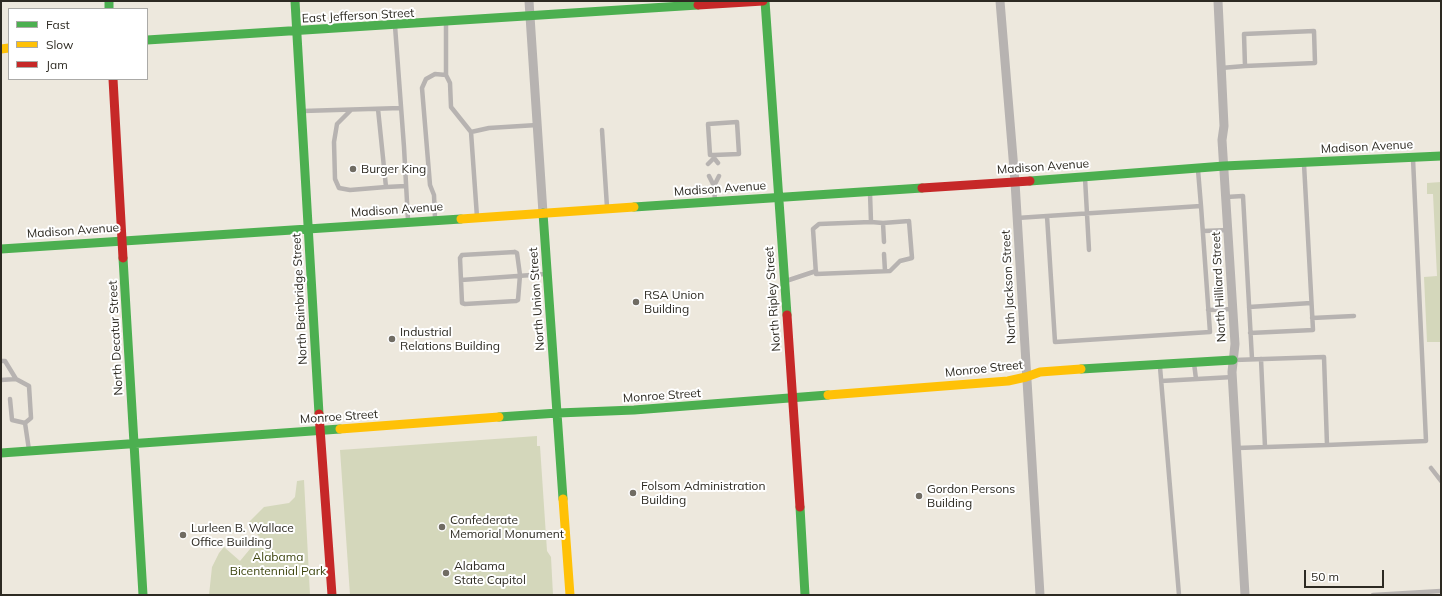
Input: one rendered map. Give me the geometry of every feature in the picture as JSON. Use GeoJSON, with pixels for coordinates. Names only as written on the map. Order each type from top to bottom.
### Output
{"type":"FeatureCollection","features":[{"type":"Feature","properties":{"kind":"main road","name":"North Bainbridge Street"},"geometry":{"type":"LineString","coordinates":[[295,1],[320,431],[332,595]]}},
{"type":"Feature","properties":{"kind":"main road","name":"East Jefferson Street"},"geometry":{"type":"LineString","coordinates":[[148,40],[530,17],[764,1]]}},
{"type":"Feature","properties":{"kind":"main road","name":"North Ripley Street"},"geometry":{"type":"LineString","coordinates":[[764,1],[805,595]]}},
{"type":"Feature","properties":{"kind":"main road","name":"North Decatur Street"},"geometry":{"type":"LineString","coordinates":[[113,80],[143,595]]}},
{"type":"Feature","properties":{"kind":"main road","name":"Madison Avenue"},"geometry":{"type":"LineString","coordinates":[[1,249],[607,208],[870,192],[1224,166],[1441,156]]}},
{"type":"Feature","properties":{"kind":"main road","name":"North Union Street"},"geometry":{"type":"LineString","coordinates":[[543,213],[570,595]]}},
{"type":"Feature","properties":{"kind":"main road","name":"Monroe Street"},"geometry":{"type":"LineString","coordinates":[[1,453],[634,410],[1008,381],[1040,372],[1233,360]]}},
{"type":"Feature","properties":{"kind":"street","name":"North Union Street"},"geometry":{"type":"LineString","coordinates":[[529,1],[543,213]]}},
{"type":"Feature","properties":{"kind":"street","name":"North Jackson Street"},"geometry":{"type":"LineString","coordinates":[[1000,1],[1015,182],[1040,595]]}},
{"type":"Feature","properties":{"kind":"street","name":"North Hilliard Street"},"geometry":{"type":"LineString","coordinates":[[1218,1],[1224,126],[1222,140],[1235,344],[1233,377],[1246,595]]}},
{"type":"Feature","properties":{"kind":"lane"},"geometry":{"type":"LineString","coordinates":[[446,22],[446,75],[450,83],[451,107],[471,132],[478,217]]}},
{"type":"Feature","properties":{"kind":"lane"},"geometry":{"type":"LineString","coordinates":[[395,25],[408,222]]}},
{"type":"Feature","properties":{"kind":"lane"},"geometry":{"type":"LineString","coordinates":[[1221,68],[1315,63],[1314,32],[1244,34],[1245,66]]}},
{"type":"Feature","properties":{"kind":"lane"},"geometry":{"type":"LineString","coordinates":[[435,220],[434,196],[430,185],[422,88],[426,79],[435,74],[446,75]]}},
{"type":"Feature","properties":{"kind":"lane"},"geometry":{"type":"LineString","coordinates":[[302,111],[401,108]]}},
{"type":"Feature","properties":{"kind":"lane"},"geometry":{"type":"LineString","coordinates":[[378,109],[386,187]]}},
{"type":"Feature","properties":{"kind":"lane"},"geometry":{"type":"LineString","coordinates":[[351,110],[337,124],[334,142],[335,179],[339,188],[350,190],[406,186]]}},
{"type":"Feature","properties":{"kind":"lane"},"geometry":{"type":"LineString","coordinates":[[708,164],[714,157],[739,154],[738,122],[708,124],[710,155],[714,157],[718,163]]}},
{"type":"Feature","properties":{"kind":"lane"},"geometry":{"type":"LineString","coordinates":[[471,132],[489,128],[537,125]]}},
{"type":"Feature","properties":{"kind":"lane"},"geometry":{"type":"LineString","coordinates":[[602,130],[607,208]]}},
{"type":"Feature","properties":{"kind":"lane"},"geometry":{"type":"LineString","coordinates":[[1237,448],[1426,440],[1412,157]]}},
{"type":"Feature","properties":{"kind":"lane"},"geometry":{"type":"LineString","coordinates":[[1250,333],[1313,330],[1304,162]]}},
{"type":"Feature","properties":{"kind":"lane"},"geometry":{"type":"LineString","coordinates":[[1047,216],[1055,342],[1210,332],[1198,168]]}},
{"type":"Feature","properties":{"kind":"lane"},"geometry":{"type":"LineString","coordinates":[[709,176],[714,186],[715,201]]}},
{"type":"Feature","properties":{"kind":"lane"},"geometry":{"type":"LineString","coordinates":[[714,186],[719,176]]}},
{"type":"Feature","properties":{"kind":"lane"},"geometry":{"type":"LineString","coordinates":[[1085,176],[1089,250]]}},
{"type":"Feature","properties":{"kind":"lane"},"geometry":{"type":"LineString","coordinates":[[870,192],[871,222]]}},
{"type":"Feature","properties":{"kind":"lane"},"geometry":{"type":"LineString","coordinates":[[1226,198],[1243,196],[1252,359]]}},
{"type":"Feature","properties":{"kind":"lane"},"geometry":{"type":"LineString","coordinates":[[1017,218],[1201,206]]}},
{"type":"Feature","properties":{"kind":"lane"},"geometry":{"type":"LineString","coordinates":[[909,221],[912,258],[900,261],[890,271],[816,274],[814,229],[819,224],[883,223],[909,221]]}},
{"type":"Feature","properties":{"kind":"lane"},"geometry":{"type":"LineString","coordinates":[[883,223],[884,242]]}},
{"type":"Feature","properties":{"kind":"lane"},"geometry":{"type":"LineString","coordinates":[[1203,231],[1228,230]]}},
{"type":"Feature","properties":{"kind":"lane"},"geometry":{"type":"LineString","coordinates":[[514,252],[517,254],[520,275],[518,300],[516,301],[462,303],[461,280],[460,258],[462,255],[514,252]]}},
{"type":"Feature","properties":{"kind":"lane"},"geometry":{"type":"LineString","coordinates":[[884,254],[885,271]]}},
{"type":"Feature","properties":{"kind":"lane"},"geometry":{"type":"LineString","coordinates":[[784,282],[816,271]]}},
{"type":"Feature","properties":{"kind":"lane"},"geometry":{"type":"LineString","coordinates":[[461,280],[547,274]]}},
{"type":"Feature","properties":{"kind":"lane"},"geometry":{"type":"LineString","coordinates":[[1249,307],[1311,303]]}},
{"type":"Feature","properties":{"kind":"lane"},"geometry":{"type":"LineString","coordinates":[[1208,310],[1233,309]]}},
{"type":"Feature","properties":{"kind":"lane"},"geometry":{"type":"LineString","coordinates":[[1312,318],[1354,316]]}},
{"type":"Feature","properties":{"kind":"lane","name":"Monroe Street"},"geometry":{"type":"LineString","coordinates":[[1233,360],[1324,356],[1328,445]]}},
{"type":"Feature","properties":{"kind":"lane"},"geometry":{"type":"LineString","coordinates":[[1261,359],[1265,447]]}},
{"type":"Feature","properties":{"kind":"lane"},"geometry":{"type":"LineString","coordinates":[[1,361],[4,361],[16,380]]}},
{"type":"Feature","properties":{"kind":"lane"},"geometry":{"type":"LineString","coordinates":[[1194,363],[1196,379]]}},
{"type":"Feature","properties":{"kind":"lane"},"geometry":{"type":"LineString","coordinates":[[1160,365],[1179,595]]}},
{"type":"Feature","properties":{"kind":"lane"},"geometry":{"type":"LineString","coordinates":[[1161,381],[1233,377]]}},
{"type":"Feature","properties":{"kind":"lane"},"geometry":{"type":"LineString","coordinates":[[1,380],[16,380],[29,386],[31,418],[25,424]]}},
{"type":"Feature","properties":{"kind":"lane"},"geometry":{"type":"LineString","coordinates":[[10,399],[12,420],[25,424]]}},
{"type":"Feature","properties":{"kind":"lane"},"geometry":{"type":"LineString","coordinates":[[25,424],[29,451]]}},
{"type":"Feature","properties":{"kind":"lane"},"geometry":{"type":"LineString","coordinates":[[1431,468],[1441,481]]}},
{"type":"Feature","properties":{"kind":"lane"},"geometry":{"type":"LineString","coordinates":[[1373,595],[1441,591]]}},
{"type":"Feature","properties":{"kind":"green space"},"geometry":{"type":"Polygon","coordinates":[[[1441,182],[1441,342],[1427,342],[1424,277],[1437,276],[1433,194],[1427,194],[1427,183],[1441,182]]]}},
{"type":"Feature","properties":{"kind":"green space"},"geometry":{"type":"Polygon","coordinates":[[[537,436],[537,446],[540,446],[547,551],[551,557],[553,595],[350,595],[340,450],[537,436]]]}},
{"type":"Feature","properties":{"kind":"green space","name":"Alabama Bicentennial Park"},"geometry":{"type":"Polygon","coordinates":[[[304,480],[310,595],[209,595],[212,567],[219,553],[224,547],[240,561],[260,537],[247,524],[264,507],[289,503],[295,497],[297,481],[304,480]]]}},
{"type":"Feature","properties":{"kind":"traffic: fast"},"geometry":{"type":"LineString","coordinates":[[109,1],[109,8]]}},
{"type":"Feature","properties":{"kind":"traffic: fast"},"geometry":{"type":"LineString","coordinates":[[295,1],[319,414]]}},
{"type":"Feature","properties":{"kind":"traffic: fast"},"geometry":{"type":"LineString","coordinates":[[765,1],[787,315]]}},
{"type":"Feature","properties":{"kind":"traffic: fast"},"geometry":{"type":"LineString","coordinates":[[148,40],[698,5]]}},
{"type":"Feature","properties":{"kind":"traffic: fast"},"geometry":{"type":"LineString","coordinates":[[1030,181],[1224,166],[1441,156]]}},
{"type":"Feature","properties":{"kind":"traffic: fast"},"geometry":{"type":"LineString","coordinates":[[634,207],[922,188]]}},
{"type":"Feature","properties":{"kind":"traffic: fast"},"geometry":{"type":"LineString","coordinates":[[543,213],[563,499]]}},
{"type":"Feature","properties":{"kind":"traffic: fast"},"geometry":{"type":"LineString","coordinates":[[1,249],[461,219]]}},
{"type":"Feature","properties":{"kind":"traffic: fast"},"geometry":{"type":"LineString","coordinates":[[123,258],[143,595]]}},
{"type":"Feature","properties":{"kind":"traffic: fast"},"geometry":{"type":"LineString","coordinates":[[1081,369],[1233,360]]}},
{"type":"Feature","properties":{"kind":"traffic: fast"},"geometry":{"type":"LineString","coordinates":[[499,417],[634,410],[828,395]]}},
{"type":"Feature","properties":{"kind":"traffic: fast"},"geometry":{"type":"LineString","coordinates":[[1,453],[340,429]]}},
{"type":"Feature","properties":{"kind":"traffic: fast"},"geometry":{"type":"LineString","coordinates":[[800,507],[805,595]]}},
{"type":"Feature","properties":{"kind":"traffic: slow"},"geometry":{"type":"LineString","coordinates":[[1,49],[8,48]]}},
{"type":"Feature","properties":{"kind":"traffic: slow"},"geometry":{"type":"LineString","coordinates":[[461,219],[634,207]]}},
{"type":"Feature","properties":{"kind":"traffic: slow"},"geometry":{"type":"LineString","coordinates":[[828,395],[1008,381],[1040,372],[1081,369]]}},
{"type":"Feature","properties":{"kind":"traffic: slow"},"geometry":{"type":"LineString","coordinates":[[340,429],[499,417]]}},
{"type":"Feature","properties":{"kind":"traffic: slow"},"geometry":{"type":"LineString","coordinates":[[563,499],[570,595]]}},
{"type":"Feature","properties":{"kind":"traffic: jam"},"geometry":{"type":"LineString","coordinates":[[698,5],[763,1]]}},
{"type":"Feature","properties":{"kind":"traffic: jam"},"geometry":{"type":"LineString","coordinates":[[113,80],[123,258]]}},
{"type":"Feature","properties":{"kind":"traffic: jam"},"geometry":{"type":"LineString","coordinates":[[922,188],[1030,181]]}},
{"type":"Feature","properties":{"kind":"traffic: jam"},"geometry":{"type":"LineString","coordinates":[[787,315],[800,507]]}},
{"type":"Feature","properties":{"kind":"traffic: jam"},"geometry":{"type":"LineString","coordinates":[[319,414],[332,595]]}},
{"type":"Feature","properties":{"kind":"place","name":"Burger King"},"geometry":{"type":"Point","coordinates":[353,169]}},
{"type":"Feature","properties":{"kind":"place","name":"RSA Union Building"},"geometry":{"type":"Point","coordinates":[636,302]}},
{"type":"Feature","properties":{"kind":"place","name":"Industrial Relations Building"},"geometry":{"type":"Point","coordinates":[392,339]}},
{"type":"Feature","properties":{"kind":"place","name":"Folsom Administration Building"},"geometry":{"type":"Point","coordinates":[633,493]}},
{"type":"Feature","properties":{"kind":"place","name":"Gordon Persons Building"},"geometry":{"type":"Point","coordinates":[919,496]}},
{"type":"Feature","properties":{"kind":"place","name":"Confederate Memorial Monument"},"geometry":{"type":"Point","coordinates":[442,527]}},
{"type":"Feature","properties":{"kind":"place","name":"Lurleen B. Wallace Office Building"},"geometry":{"type":"Point","coordinates":[183,535]}},
{"type":"Feature","properties":{"kind":"place","name":"Alabama State Capitol"},"geometry":{"type":"Point","coordinates":[446,573]}}]}
